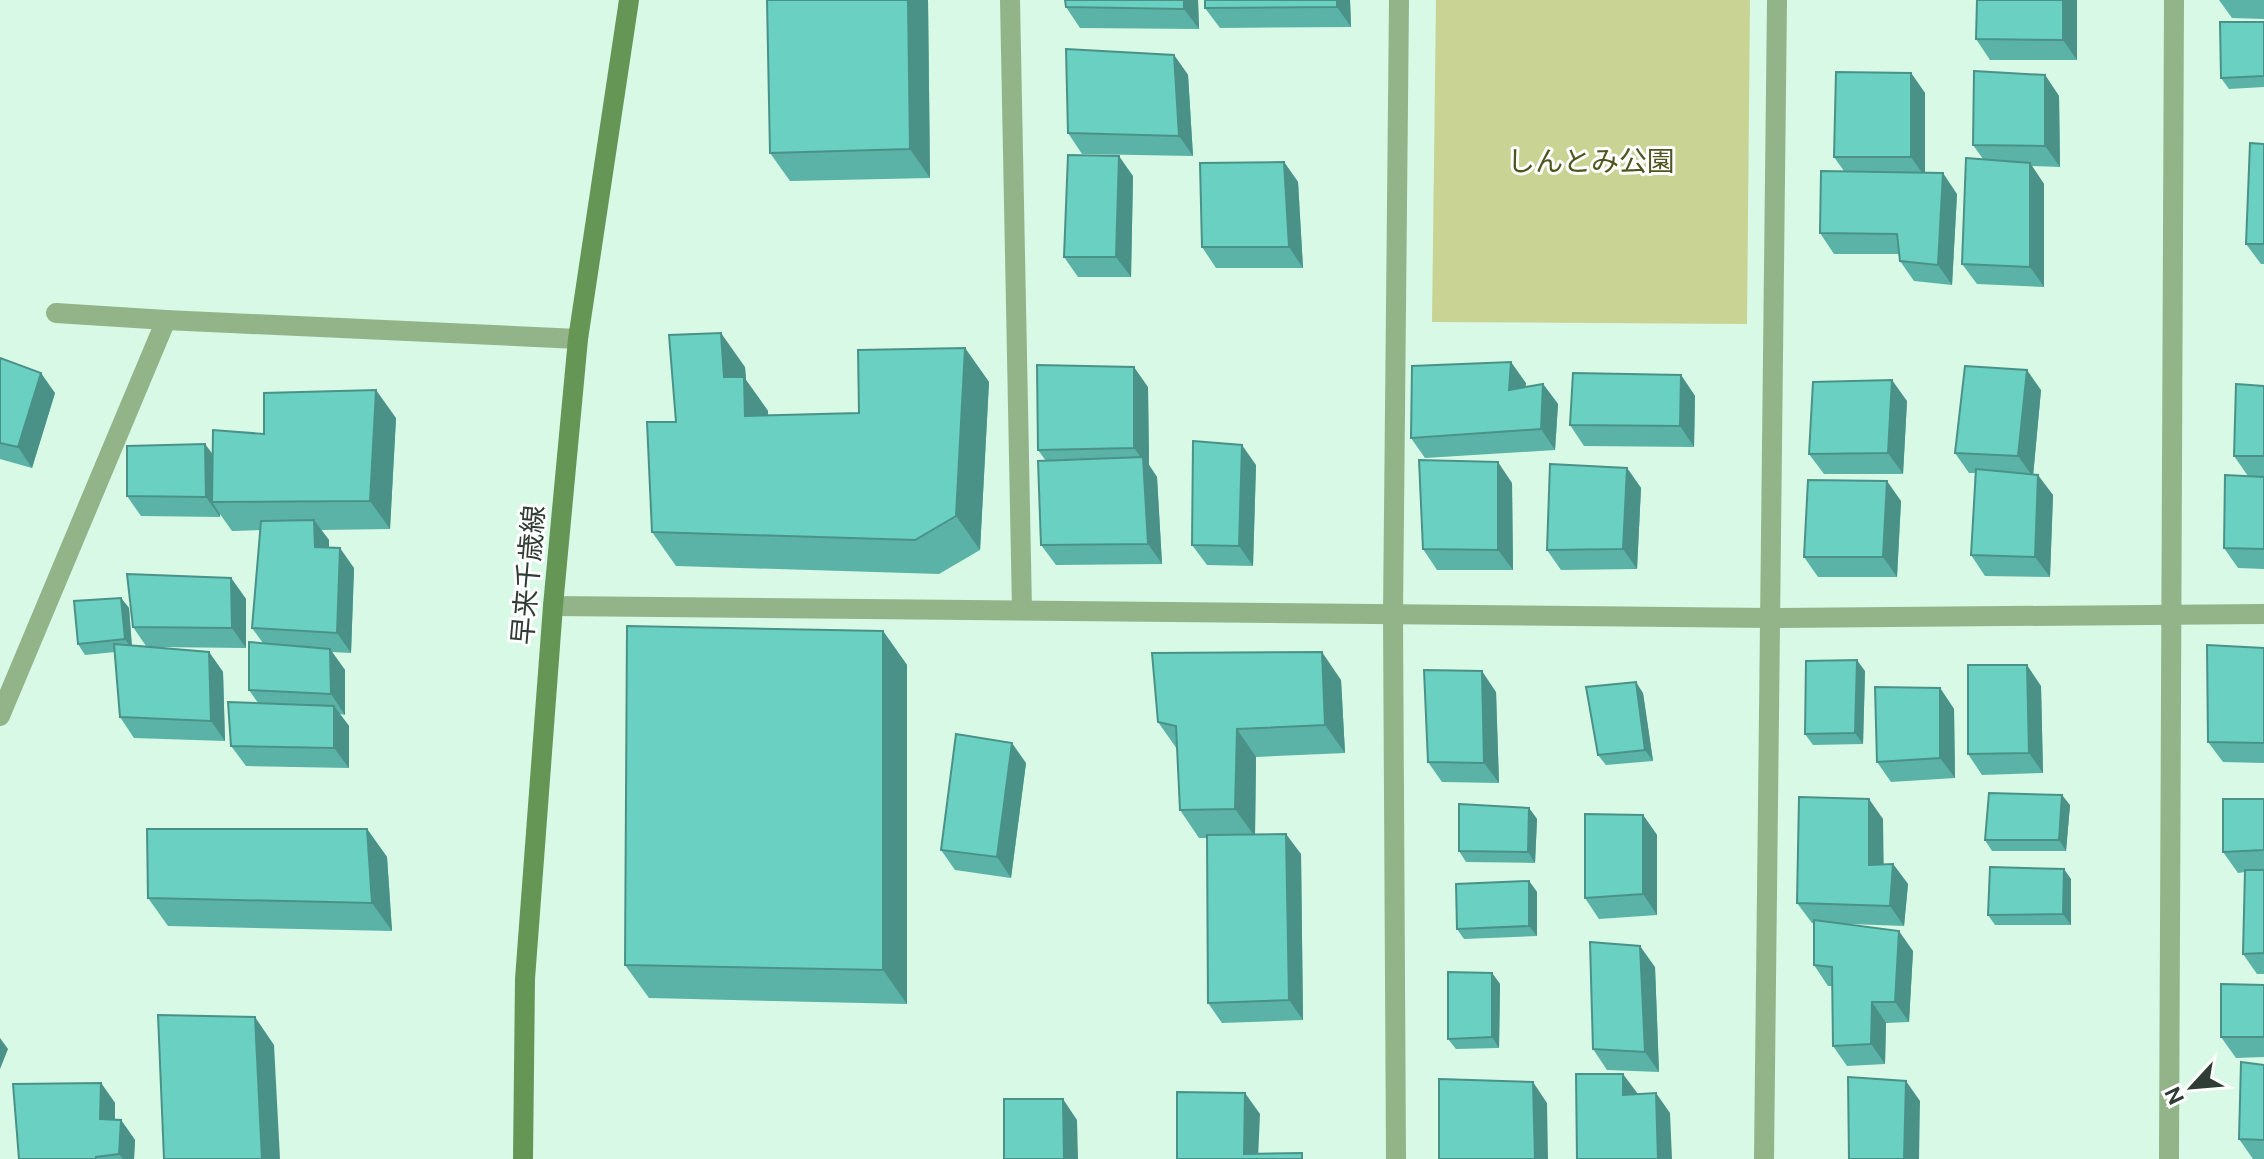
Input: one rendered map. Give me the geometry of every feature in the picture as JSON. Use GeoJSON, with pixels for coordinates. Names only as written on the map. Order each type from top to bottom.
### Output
{"type":"FeatureCollection","features":[{"type":"Feature","properties":{"kind":"main road","name":"早来千歳線"},"geometry":{"type":"LineString","coordinates":[[523,1159],[525,979],[553,606],[578,339],[629,0]]}},
{"type":"Feature","properties":{"kind":"street"},"geometry":{"type":"LineString","coordinates":[[1010,0],[1022,610]]}},
{"type":"Feature","properties":{"kind":"street"},"geometry":{"type":"LineString","coordinates":[[1396,1159],[1393,615],[1399,0]]}},
{"type":"Feature","properties":{"kind":"street"},"geometry":{"type":"LineString","coordinates":[[1764,1159],[1777,0]]}},
{"type":"Feature","properties":{"kind":"street"},"geometry":{"type":"LineString","coordinates":[[2169,1159],[2174,0]]}},
{"type":"Feature","properties":{"kind":"street"},"geometry":{"type":"LineString","coordinates":[[56,313],[578,339]]}},
{"type":"Feature","properties":{"kind":"street"},"geometry":{"type":"LineString","coordinates":[[0,716],[166,320]]}},
{"type":"Feature","properties":{"kind":"street"},"geometry":{"type":"LineString","coordinates":[[553,606],[1770,618],[2264,614]]}},
{"type":"Feature","properties":{"kind":"green space","name":"しんとみ公園"},"geometry":{"type":"Polygon","coordinates":[[[1436,0],[1750,0],[1747,324],[1432,322],[1436,0]]]}},
{"type":"Feature","properties":{"kind":"building"},"geometry":{"type":"Polygon","coordinates":[[[767,0],[908,0],[910,149],[770,153],[767,0]]]}},
{"type":"Feature","properties":{"kind":"building"},"geometry":{"type":"Polygon","coordinates":[[[1065,0],[1184,0],[1184,9],[1066,7],[1065,0]]]}},
{"type":"Feature","properties":{"kind":"building"},"geometry":{"type":"Polygon","coordinates":[[[1205,0],[1337,0],[1337,7],[1205,8],[1205,0]]]}},
{"type":"Feature","properties":{"kind":"building"},"geometry":{"type":"Polygon","coordinates":[[[1977,0],[2063,0],[2063,40],[1976,39],[1977,0]]]}},
{"type":"Feature","properties":{"kind":"building"},"geometry":{"type":"Polygon","coordinates":[[[2220,22],[2264,22],[2264,76],[2221,78],[2220,22]]]}},
{"type":"Feature","properties":{"kind":"building"},"geometry":{"type":"Polygon","coordinates":[[[1066,49],[1174,55],[1179,136],[1068,133],[1066,49]]]}},
{"type":"Feature","properties":{"kind":"building"},"geometry":{"type":"Polygon","coordinates":[[[1974,71],[2045,75],[2045,146],[1973,145],[1974,71]]]}},
{"type":"Feature","properties":{"kind":"building"},"geometry":{"type":"Polygon","coordinates":[[[1836,72],[1911,73],[1911,157],[1834,157],[1836,72]]]}},
{"type":"Feature","properties":{"kind":"building"},"geometry":{"type":"Polygon","coordinates":[[[2250,143],[2264,144],[2264,244],[2246,244],[2250,143]]]}},
{"type":"Feature","properties":{"kind":"building"},"geometry":{"type":"Polygon","coordinates":[[[1068,155],[1119,156],[1116,257],[1064,257],[1068,155]]]}},
{"type":"Feature","properties":{"kind":"building"},"geometry":{"type":"Polygon","coordinates":[[[1966,158],[2030,163],[2030,267],[1962,264],[1966,158]]]}},
{"type":"Feature","properties":{"kind":"building"},"geometry":{"type":"Polygon","coordinates":[[[1284,162],[1289,247],[1202,247],[1200,163],[1284,162]]]}},
{"type":"Feature","properties":{"kind":"building"},"geometry":{"type":"Polygon","coordinates":[[[1821,171],[1943,173],[1938,265],[1900,261],[1897,234],[1820,233],[1821,171]]]}},
{"type":"Feature","properties":{"kind":"building"},"geometry":{"type":"Polygon","coordinates":[[[721,333],[724,377],[744,377],[745,416],[859,413],[858,350],[965,348],[956,516],[915,540],[652,532],[647,422],[676,422],[669,335],[721,333]]]}},
{"type":"Feature","properties":{"kind":"building"},"geometry":{"type":"Polygon","coordinates":[[[0,358],[41,373],[18,447],[0,443],[0,358]]]}},
{"type":"Feature","properties":{"kind":"building"},"geometry":{"type":"Polygon","coordinates":[[[1511,362],[1509,390],[1543,384],[1541,429],[1411,438],[1412,366],[1511,362]]]}},
{"type":"Feature","properties":{"kind":"building"},"geometry":{"type":"Polygon","coordinates":[[[1037,365],[1134,367],[1134,448],[1038,450],[1037,365]]]}},
{"type":"Feature","properties":{"kind":"building"},"geometry":{"type":"Polygon","coordinates":[[[1965,366],[2027,370],[2018,456],[1955,453],[1965,366]]]}},
{"type":"Feature","properties":{"kind":"building"},"geometry":{"type":"Polygon","coordinates":[[[1573,373],[1681,375],[1680,426],[1570,425],[1573,373]]]}},
{"type":"Feature","properties":{"kind":"building"},"geometry":{"type":"Polygon","coordinates":[[[1892,380],[1888,453],[1809,454],[1813,382],[1892,380]]]}},
{"type":"Feature","properties":{"kind":"building"},"geometry":{"type":"Polygon","coordinates":[[[2236,384],[2264,386],[2264,456],[2234,456],[2236,384]]]}},
{"type":"Feature","properties":{"kind":"building"},"geometry":{"type":"Polygon","coordinates":[[[376,390],[370,501],[212,502],[213,430],[264,434],[264,393],[376,390]]]}},
{"type":"Feature","properties":{"kind":"building"},"geometry":{"type":"Polygon","coordinates":[[[1193,441],[1242,445],[1239,546],[1192,545],[1193,441]]]}},
{"type":"Feature","properties":{"kind":"building"},"geometry":{"type":"Polygon","coordinates":[[[205,444],[206,497],[127,496],[127,446],[205,444]]]}},
{"type":"Feature","properties":{"kind":"building"},"geometry":{"type":"Polygon","coordinates":[[[1143,457],[1148,544],[1041,545],[1038,461],[1143,457]]]}},
{"type":"Feature","properties":{"kind":"building"},"geometry":{"type":"Polygon","coordinates":[[[1419,460],[1498,462],[1498,550],[1423,549],[1419,460]]]}},
{"type":"Feature","properties":{"kind":"building"},"geometry":{"type":"Polygon","coordinates":[[[1550,464],[1627,468],[1623,549],[1547,550],[1550,464]]]}},
{"type":"Feature","properties":{"kind":"building"},"geometry":{"type":"Polygon","coordinates":[[[1976,469],[2038,475],[2035,557],[1971,555],[1976,469]]]}},
{"type":"Feature","properties":{"kind":"building"},"geometry":{"type":"Polygon","coordinates":[[[2225,475],[2264,477],[2264,549],[2224,548],[2225,475]]]}},
{"type":"Feature","properties":{"kind":"building"},"geometry":{"type":"Polygon","coordinates":[[[1808,480],[1887,481],[1883,557],[1804,557],[1808,480]]]}},
{"type":"Feature","properties":{"kind":"building"},"geometry":{"type":"Polygon","coordinates":[[[314,520],[315,547],[340,548],[337,633],[252,628],[261,521],[314,520]]]}},
{"type":"Feature","properties":{"kind":"building"},"geometry":{"type":"Polygon","coordinates":[[[127,574],[231,578],[232,628],[133,627],[127,574]]]}},
{"type":"Feature","properties":{"kind":"building"},"geometry":{"type":"Polygon","coordinates":[[[121,598],[125,639],[78,644],[74,601],[121,598]]]}},
{"type":"Feature","properties":{"kind":"building"},"geometry":{"type":"Polygon","coordinates":[[[627,626],[883,631],[883,970],[625,965],[627,626]]]}},
{"type":"Feature","properties":{"kind":"building"},"geometry":{"type":"Polygon","coordinates":[[[249,642],[330,649],[331,694],[249,690],[249,642]]]}},
{"type":"Feature","properties":{"kind":"building"},"geometry":{"type":"Polygon","coordinates":[[[114,644],[209,652],[211,721],[120,717],[114,644]]]}},
{"type":"Feature","properties":{"kind":"building"},"geometry":{"type":"Polygon","coordinates":[[[2207,645],[2264,648],[2264,743],[2208,742],[2207,645]]]}},
{"type":"Feature","properties":{"kind":"building"},"geometry":{"type":"Polygon","coordinates":[[[1322,652],[1325,725],[1237,729],[1235,809],[1180,810],[1176,726],[1158,722],[1152,653],[1322,652]]]}},
{"type":"Feature","properties":{"kind":"building"},"geometry":{"type":"Polygon","coordinates":[[[1857,660],[1855,733],[1805,734],[1806,661],[1857,660]]]}},
{"type":"Feature","properties":{"kind":"building"},"geometry":{"type":"Polygon","coordinates":[[[1968,665],[2027,665],[2029,753],[1968,754],[1968,665]]]}},
{"type":"Feature","properties":{"kind":"building"},"geometry":{"type":"Polygon","coordinates":[[[1424,670],[1482,671],[1484,763],[1428,762],[1424,670]]]}},
{"type":"Feature","properties":{"kind":"building"},"geometry":{"type":"Polygon","coordinates":[[[1636,682],[1645,750],[1598,755],[1586,687],[1636,682]]]}},
{"type":"Feature","properties":{"kind":"building"},"geometry":{"type":"Polygon","coordinates":[[[1875,687],[1940,688],[1940,758],[1877,762],[1875,687]]]}},
{"type":"Feature","properties":{"kind":"building"},"geometry":{"type":"Polygon","coordinates":[[[228,702],[334,706],[334,748],[231,746],[228,702]]]}},
{"type":"Feature","properties":{"kind":"building"},"geometry":{"type":"Polygon","coordinates":[[[956,734],[1012,743],[997,857],[941,850],[956,734]]]}},
{"type":"Feature","properties":{"kind":"building"},"geometry":{"type":"Polygon","coordinates":[[[1989,793],[2062,795],[2059,840],[1985,840],[1989,793]]]}},
{"type":"Feature","properties":{"kind":"building"},"geometry":{"type":"Polygon","coordinates":[[[1799,797],[1869,799],[1869,865],[1893,864],[1890,906],[1797,903],[1799,797]]]}},
{"type":"Feature","properties":{"kind":"building"},"geometry":{"type":"Polygon","coordinates":[[[2223,799],[2264,799],[2264,850],[2223,852],[2223,799]]]}},
{"type":"Feature","properties":{"kind":"building"},"geometry":{"type":"Polygon","coordinates":[[[1459,804],[1529,808],[1528,852],[1459,851],[1459,804]]]}},
{"type":"Feature","properties":{"kind":"building"},"geometry":{"type":"Polygon","coordinates":[[[1585,814],[1643,815],[1643,894],[1585,898],[1585,814]]]}},
{"type":"Feature","properties":{"kind":"building"},"geometry":{"type":"Polygon","coordinates":[[[147,829],[367,829],[372,903],[148,898],[147,829]]]}},
{"type":"Feature","properties":{"kind":"building"},"geometry":{"type":"Polygon","coordinates":[[[1286,834],[1289,1000],[1208,1003],[1207,835],[1286,834]]]}},
{"type":"Feature","properties":{"kind":"building"},"geometry":{"type":"Polygon","coordinates":[[[1990,867],[2064,869],[2063,914],[1988,915],[1990,867]]]}},
{"type":"Feature","properties":{"kind":"building"},"geometry":{"type":"Polygon","coordinates":[[[2245,870],[2264,870],[2264,953],[2243,954],[2245,870]]]}},
{"type":"Feature","properties":{"kind":"building"},"geometry":{"type":"Polygon","coordinates":[[[1529,881],[1529,926],[1457,929],[1456,884],[1529,881]]]}},
{"type":"Feature","properties":{"kind":"building"},"geometry":{"type":"Polygon","coordinates":[[[1814,920],[1899,931],[1895,1002],[1872,1002],[1871,1044],[1833,1046],[1832,967],[1814,965],[1814,920]]]}},
{"type":"Feature","properties":{"kind":"building"},"geometry":{"type":"Polygon","coordinates":[[[1590,942],[1640,946],[1645,1052],[1593,1049],[1590,942]]]}},
{"type":"Feature","properties":{"kind":"building"},"geometry":{"type":"Polygon","coordinates":[[[1448,972],[1492,973],[1492,1037],[1448,1039],[1448,972]]]}},
{"type":"Feature","properties":{"kind":"building"},"geometry":{"type":"Polygon","coordinates":[[[2221,984],[2264,985],[2264,1037],[2221,1037],[2221,984]]]}},
{"type":"Feature","properties":{"kind":"building"},"geometry":{"type":"Polygon","coordinates":[[[158,1015],[255,1017],[262,1159],[164,1159],[158,1015]]]}},
{"type":"Feature","properties":{"kind":"building"},"geometry":{"type":"Polygon","coordinates":[[[2241,1062],[2264,1065],[2264,1140],[2239,1139],[2241,1062]]]}},
{"type":"Feature","properties":{"kind":"building"},"geometry":{"type":"Polygon","coordinates":[[[1576,1074],[1623,1074],[1623,1095],[1656,1093],[1658,1159],[1577,1159],[1576,1074]]]}},
{"type":"Feature","properties":{"kind":"building"},"geometry":{"type":"Polygon","coordinates":[[[1848,1077],[1906,1081],[1904,1159],[1849,1159],[1848,1077]]]}},
{"type":"Feature","properties":{"kind":"building"},"geometry":{"type":"Polygon","coordinates":[[[1439,1079],[1533,1082],[1535,1159],[1439,1159],[1439,1079]]]}},
{"type":"Feature","properties":{"kind":"building"},"geometry":{"type":"Polygon","coordinates":[[[101,1083],[100,1119],[121,1120],[119,1154],[96,1159],[19,1159],[13,1084],[101,1083]]]}},
{"type":"Feature","properties":{"kind":"building"},"geometry":{"type":"Polygon","coordinates":[[[1177,1092],[1245,1093],[1244,1154],[1302,1153],[1302,1159],[1177,1159],[1177,1092]]]}},
{"type":"Feature","properties":{"kind":"building"},"geometry":{"type":"Polygon","coordinates":[[[1004,1099],[1063,1099],[1064,1159],[1004,1159],[1004,1099]]]}}]}
